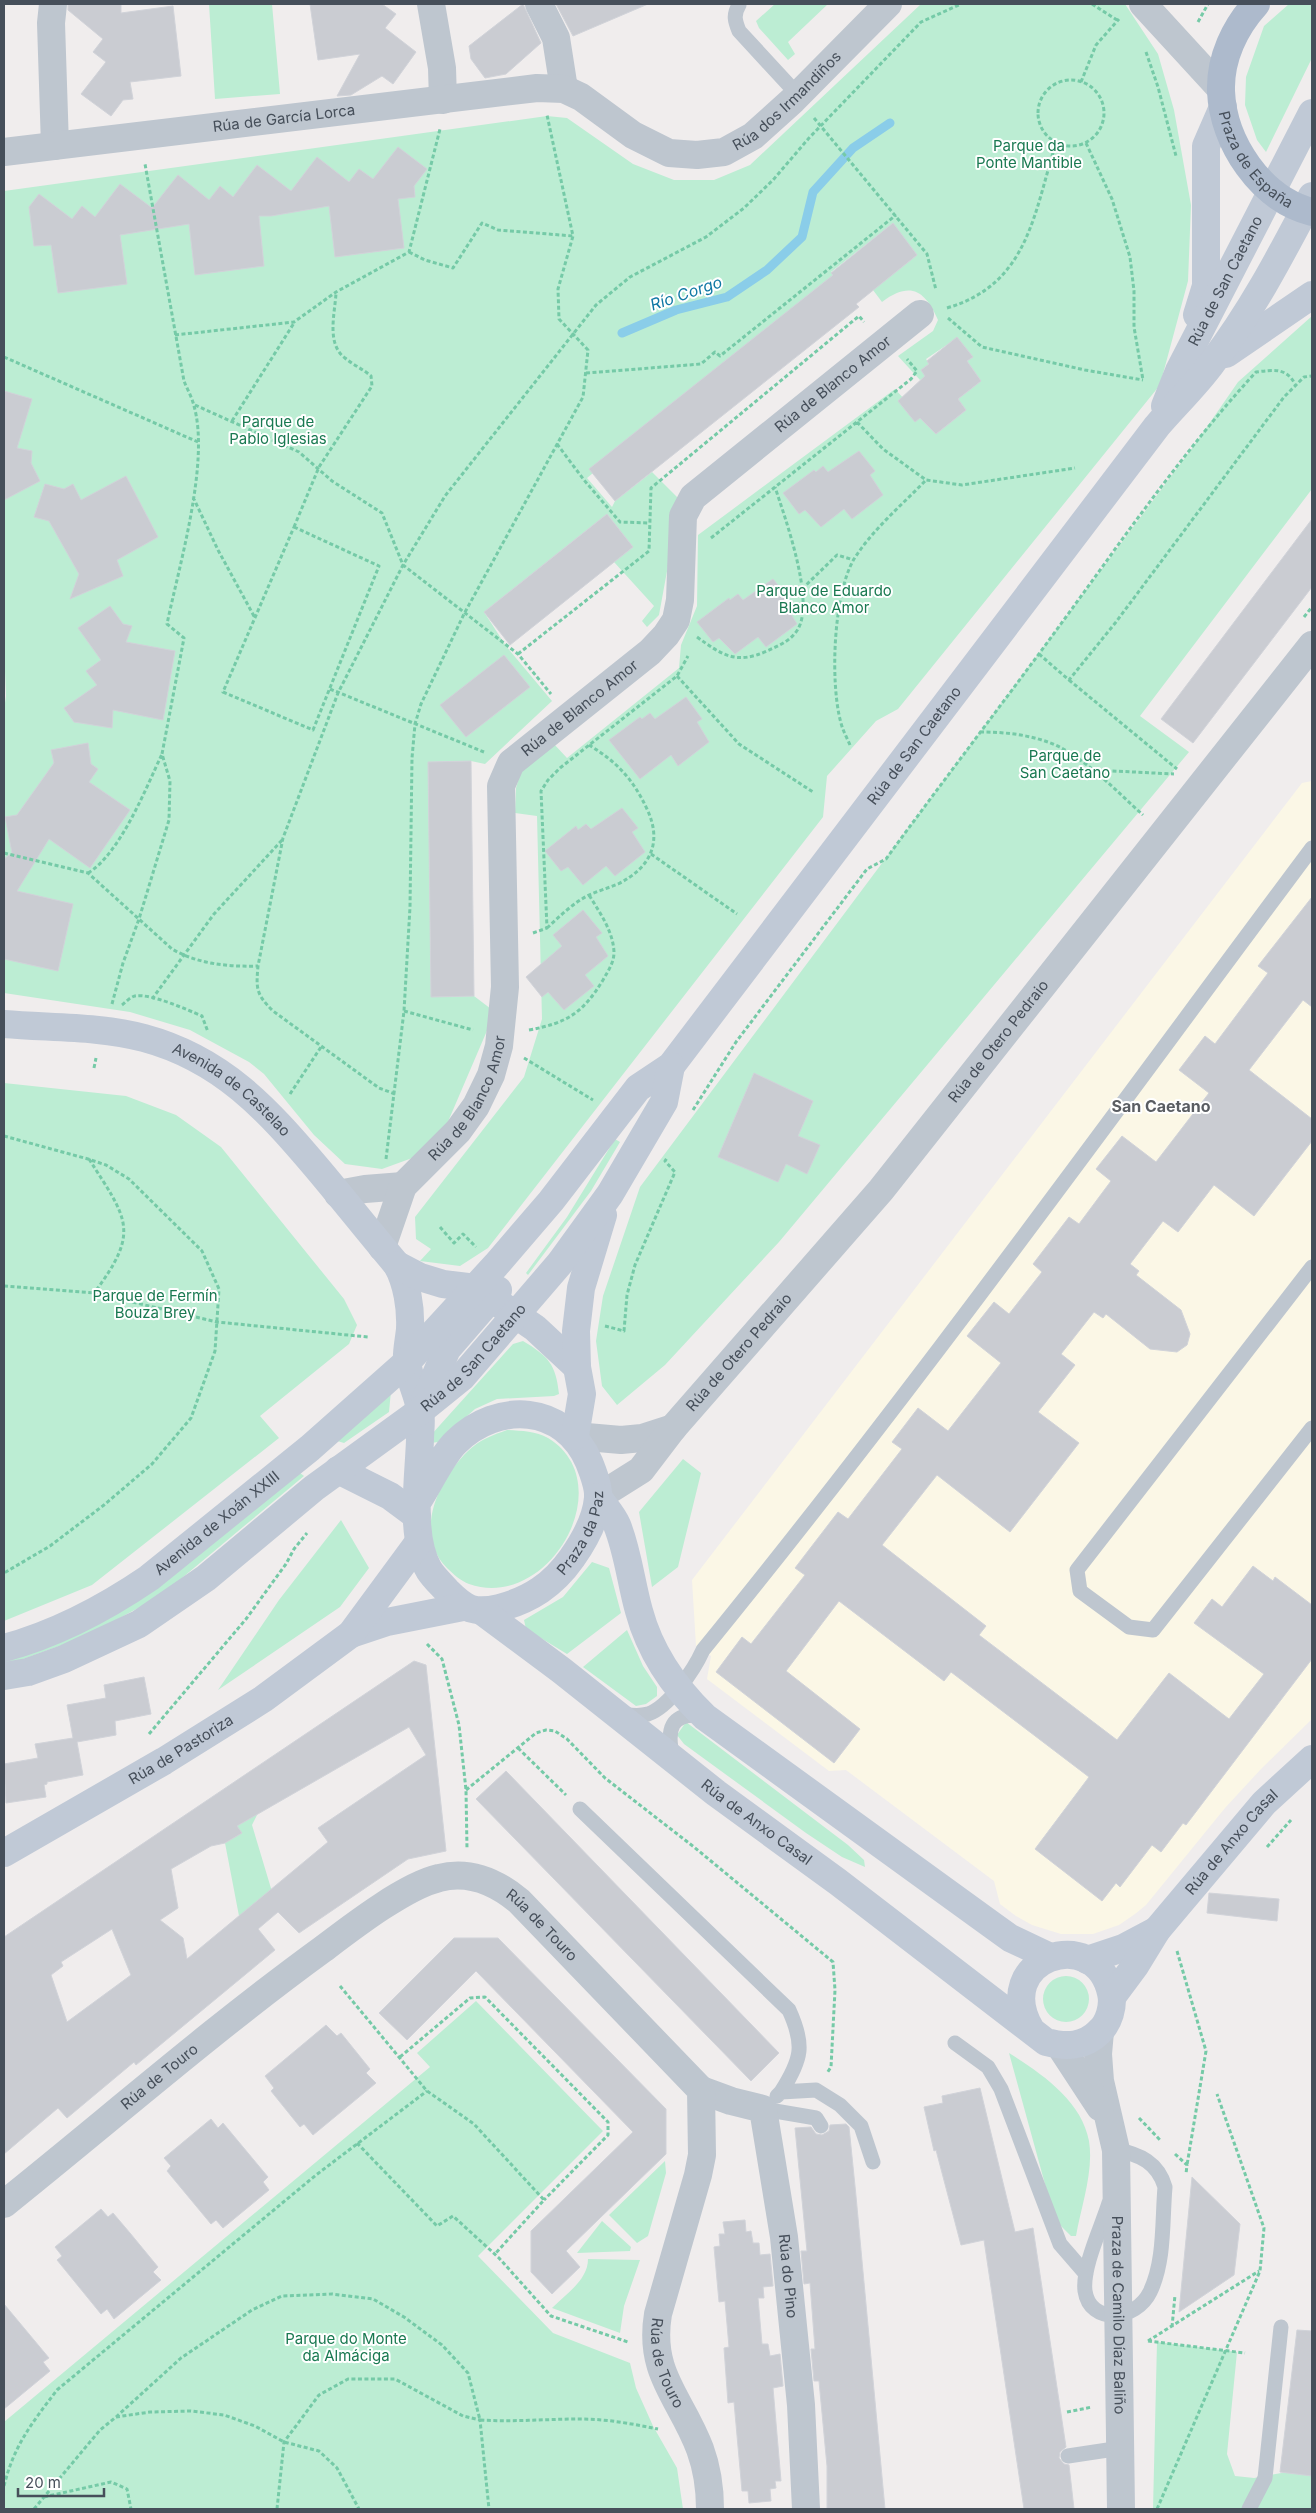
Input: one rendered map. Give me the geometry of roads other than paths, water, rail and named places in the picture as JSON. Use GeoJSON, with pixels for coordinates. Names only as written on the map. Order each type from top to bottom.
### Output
{"type":"FeatureCollection","features":[{"type":"Feature","properties":{"kind":"main road","name":"Praza de España"},"geometry":{"type":"LineString","coordinates":[[1256,4],[1242,20],[1228,48],[1222,98],[1236,145],[1251,171],[1273,192],[1310,206]]}},
{"type":"Feature","properties":{"kind":"street"},"geometry":{"type":"LineString","coordinates":[[52,4],[55,146]]}},
{"type":"Feature","properties":{"kind":"street"},"geometry":{"type":"LineString","coordinates":[[431,4],[442,68],[442,112]]}},
{"type":"Feature","properties":{"kind":"street"},"geometry":{"type":"LineString","coordinates":[[538,4],[556,38],[564,89]]}},
{"type":"Feature","properties":{"kind":"street","name":"Rúa dos Irmandiños"},"geometry":{"type":"LineString","coordinates":[[564,89],[597,107],[633,135],[669,153],[697,155],[724,152],[753,136],[798,95],[888,4]]}},
{"type":"Feature","properties":{"kind":"street","name":"Praza de España"},"geometry":{"type":"LineString","coordinates":[[1135,10],[1222,98]]}},
{"type":"Feature","properties":{"kind":"street","name":"Rúa de García Lorca"},"geometry":{"type":"LineString","coordinates":[[4,152],[442,112],[537,88],[564,89]]}},
{"type":"Feature","properties":{"kind":"street"},"geometry":{"type":"LineString","coordinates":[[1179,372],[1206,286],[1206,146],[1222,98]]}},
{"type":"Feature","properties":{"kind":"street","name":"Rúa de San Caetano"},"geometry":{"type":"LineString","coordinates":[[1157,426],[1179,372],[1312,113]]}},
{"type":"Feature","properties":{"kind":"street","name":"Rúa de San Caetano"},"geometry":{"type":"LineString","coordinates":[[420,1411],[447,1349],[483,1293],[638,1088],[671,1066],[1157,426],[1212,364],[1250,309],[1310,206]]}},
{"type":"Feature","properties":{"kind":"street"},"geometry":{"type":"LineString","coordinates":[[1212,364],[1312,294]]}},
{"type":"Feature","properties":{"kind":"street","name":"Rúa de Blanco Amor"},"geometry":{"type":"LineString","coordinates":[[390,1256],[403,1186],[458,1131],[472,1112],[491,1075],[499,1046],[506,987],[501,786],[511,763],[650,652],[666,635],[676,620],[680,600],[683,516],[693,497],[935,313]]}},
{"type":"Feature","properties":{"kind":"street","name":"Rúa de Otero Pedraio"},"geometry":{"type":"LineString","coordinates":[[598,1497],[640,1470],[673,1428],[880,1190],[1312,645]]}},
{"type":"Feature","properties":{"kind":"street","name":"Avenida de Castelao"},"geometry":{"type":"LineString","coordinates":[[4,1024],[125,1034],[166,1045],[219,1072],[257,1100],[390,1256]]}},
{"type":"Feature","properties":{"kind":"street","name":"Rúa de San Caetano"},"geometry":{"type":"LineString","coordinates":[[420,1411],[462,1377],[560,1263],[610,1194],[664,1102],[671,1066]]}},
{"type":"Feature","properties":{"kind":"street"},"geometry":{"type":"LineString","coordinates":[[338,1194],[365,1189],[403,1186]]}},
{"type":"Feature","properties":{"kind":"street"},"geometry":{"type":"LineString","coordinates":[[610,1194],[581,1288],[576,1331],[577,1367],[582,1394],[575,1436],[621,1440],[642,1438],[673,1428]]}},
{"type":"Feature","properties":{"kind":"street"},"geometry":{"type":"LineString","coordinates":[[390,1256],[420,1277],[483,1293],[535,1328],[577,1367]]}},
{"type":"Feature","properties":{"kind":"street"},"geometry":{"type":"LineString","coordinates":[[390,1256],[405,1284],[409,1314],[407,1362],[420,1411],[418,1543],[429,1570],[473,1609]]}},
{"type":"Feature","properties":{"kind":"street","name":"Rúa de San Caetano"},"geometry":{"type":"LineString","coordinates":[[407,1362],[483,1293]]}},
{"type":"Feature","properties":{"kind":"street","name":"Avenida de Xoán XXIII"},"geometry":{"type":"LineString","coordinates":[[4,1648],[29,1641],[63,1627],[122,1596],[149,1578],[310,1448],[407,1362]]}},
{"type":"Feature","properties":{"kind":"street"},"geometry":{"type":"LineString","coordinates":[[4,1676],[28,1672],[64,1659],[138,1624],[206,1578],[338,1470],[420,1411]]}},
{"type":"Feature","properties":{"kind":"street","name":"Praza da Paz"},"geometry":{"type":"LineString","coordinates":[[418,1509],[454,1443],[475,1427],[494,1418],[526,1414],[558,1424],[575,1436],[591,1466],[598,1497],[592,1524],[564,1570],[527,1600],[473,1609]]}},
{"type":"Feature","properties":{"kind":"street"},"geometry":{"type":"LineString","coordinates":[[338,1470],[418,1509]]}},
{"type":"Feature","properties":{"kind":"street","name":"Rúa de Anxo Casal"},"geometry":{"type":"LineString","coordinates":[[598,1497],[617,1525],[639,1613],[659,1656],[677,1688],[705,1716],[844,1820],[1004,1934],[1050,1957],[1074,1956],[1087,1960],[1123,1948],[1157,1930]]}},
{"type":"Feature","properties":{"kind":"street","name":"Rúa de Pastoriza"},"geometry":{"type":"LineString","coordinates":[[4,1853],[164,1761],[263,1699],[351,1634],[418,1543]]}},
{"type":"Feature","properties":{"kind":"street","name":"Rúa de Anxo Casal"},"geometry":{"type":"LineString","coordinates":[[473,1609],[616,1714],[1046,2042],[1060,2046]]}},
{"type":"Feature","properties":{"kind":"street","name":"Rúa de Pastoriza"},"geometry":{"type":"LineString","coordinates":[[351,1634],[387,1622],[473,1609]]}},
{"type":"Feature","properties":{"kind":"street","name":"Rúa de Anxo Casal"},"geometry":{"type":"LineString","coordinates":[[1100,2031],[1111,2009],[1112,1997],[1135,1966],[1157,1930],[1264,1803],[1312,1759]]}},
{"type":"Feature","properties":{"kind":"street","name":"Rúa de Touro"},"geometry":{"type":"LineString","coordinates":[[4,2204],[271,1986],[342,1935],[403,1895],[425,1882],[455,1875],[478,1878],[506,1890],[701,2090],[702,2140],[698,2176],[658,2314],[655,2346],[661,2373],[692,2430],[706,2468],[710,2509]]}},
{"type":"Feature","properties":{"kind":"street"},"geometry":{"type":"LineString","coordinates":[[1031,2030],[1023,2017],[1020,2006],[1022,1988],[1029,1974],[1050,1957]]}},
{"type":"Feature","properties":{"kind":"street"},"geometry":{"type":"LineString","coordinates":[[1087,1960],[1100,1970],[1108,1983],[1112,1997]]}},
{"type":"Feature","properties":{"kind":"street"},"geometry":{"type":"LineString","coordinates":[[1060,2046],[1075,2045],[1088,2041],[1100,2031]]}},
{"type":"Feature","properties":{"kind":"street","name":"Praza de Camilo Díaz Baliño"},"geometry":{"type":"LineString","coordinates":[[1100,2031],[1098,2054],[1100,2080],[1116,2150],[1120,2315],[1121,2509]]}},
{"type":"Feature","properties":{"kind":"street","name":"Praza de Camilo Díaz Baliño"},"geometry":{"type":"LineString","coordinates":[[1060,2046],[1090,2089],[1109,2123]]}},
{"type":"Feature","properties":{"kind":"street"},"geometry":{"type":"LineString","coordinates":[[701,2090],[731,2101],[772,2100]]}},
{"type":"Feature","properties":{"kind":"street","name":"Rúa do Pino"},"geometry":{"type":"LineString","coordinates":[[772,2100],[802,2406],[806,2509]]}},
{"type":"Feature","properties":{"kind":"lane"},"geometry":{"type":"LineString","coordinates":[[739,4],[735,12],[735,21],[739,31],[798,95]]}},
{"type":"Feature","properties":{"kind":"lane"},"geometry":{"type":"LineString","coordinates":[[616,1714],[638,1716],[650,1714],[665,1703],[696,1667],[703,1650],[793,1540],[900,1400],[1312,848]]}},
{"type":"Feature","properties":{"kind":"lane"},"geometry":{"type":"LineString","coordinates":[[1312,1266],[1077,1570],[1080,1591],[1129,1627],[1153,1630],[1312,1428]]}},
{"type":"Feature","properties":{"kind":"lane"},"geometry":{"type":"LineString","coordinates":[[673,1758],[670,1744],[673,1724],[681,1716],[691,1714],[705,1716]]}},
{"type":"Feature","properties":{"kind":"lane"},"geometry":{"type":"LineString","coordinates":[[580,1809],[789,2010],[797,2028],[800,2045],[796,2069],[772,2100]]}},
{"type":"Feature","properties":{"kind":"lane"},"geometry":{"type":"LineString","coordinates":[[955,2043],[988,2068],[1001,2089],[1060,2244],[1086,2274]]}},
{"type":"Feature","properties":{"kind":"lane"},"geometry":{"type":"LineString","coordinates":[[772,2100],[816,2090],[840,2105],[861,2126],[873,2162]]}},
{"type":"Feature","properties":{"kind":"lane"},"geometry":{"type":"LineString","coordinates":[[772,2100],[816,2118],[821,2126]]}},
{"type":"Feature","properties":{"kind":"lane"},"geometry":{"type":"LineString","coordinates":[[1116,2150],[1143,2157],[1155,2167],[1162,2177],[1165,2187],[1159,2265],[1151,2291],[1139,2308],[1120,2315],[1106,2314],[1096,2310],[1088,2301],[1085,2290],[1086,2274],[1117,2180]]}},
{"type":"Feature","properties":{"kind":"lane"},"geometry":{"type":"LineString","coordinates":[[1250,2509],[1265,2478],[1282,2327]]}},
{"type":"Feature","properties":{"kind":"lane"},"geometry":{"type":"LineString","coordinates":[[1068,2456],[1121,2448]]}},
{"type":"Feature","properties":{"kind":"waterway","name":"Río Corgo"},"geometry":{"type":"LineString","coordinates":[[622,333],[676,310],[727,297],[767,270],[802,237],[813,192],[853,148],[890,123]]}},
{"type":"Feature","properties":{"kind":"district","name":"San Caetano"},"geometry":{"type":"Point","coordinates":[1161,1106]}},
{"type":"Feature","properties":{"kind":"park label","name":"Parque da Ponte Mantible"},"geometry":{"type":"Point","coordinates":[1029,154]}},
{"type":"Feature","properties":{"kind":"park label","name":"Parque de Pablo Iglesias"},"geometry":{"type":"Point","coordinates":[278,430]}},
{"type":"Feature","properties":{"kind":"park label","name":"Parque de Eduardo Blanco Amor"},"geometry":{"type":"Point","coordinates":[824,600]}},
{"type":"Feature","properties":{"kind":"park label","name":"Parque de San Caetano"},"geometry":{"type":"Point","coordinates":[1065,764]}},
{"type":"Feature","properties":{"kind":"park label","name":"Parque de Fermín Bouza Brey"},"geometry":{"type":"Point","coordinates":[155,1304]}},
{"type":"Feature","properties":{"kind":"park label","name":"Parque do Monte da Almáciga"},"geometry":{"type":"Point","coordinates":[346,2348]}}]}
